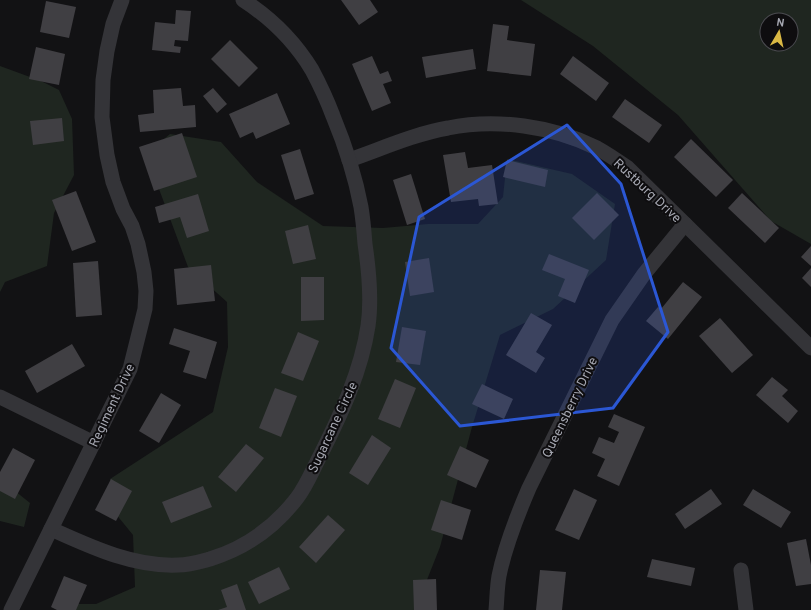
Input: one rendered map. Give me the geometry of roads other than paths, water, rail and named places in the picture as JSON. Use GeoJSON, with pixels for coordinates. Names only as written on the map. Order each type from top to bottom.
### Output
{"type":"FeatureCollection","features":[{"type":"Feature","properties":{"kind":"street","name":"Regiment Drive"},"geometry":{"type":"LineString","coordinates":[[11,610],[130,369],[145,309],[146,291],[140,251],[132,226],[123,209],[114,182],[107,155],[102,117],[103,80],[107,51],[113,24],[122,0]]}},
{"type":"Feature","properties":{"kind":"street","name":"Sugarcane Circle"},"geometry":{"type":"LineString","coordinates":[[51,529],[113,555],[159,565],[197,563],[242,547],[272,525],[286,512],[298,497],[340,416],[351,390],[363,354],[368,326],[370,298],[369,269],[361,206],[349,160],[325,95],[312,70],[283,32],[270,19],[243,0]]}},
{"type":"Feature","properties":{"kind":"street","name":"Rustburg Drive"},"geometry":{"type":"LineString","coordinates":[[349,160],[420,135],[467,125],[514,125],[570,137],[596,148],[628,168],[811,348]]}},
{"type":"Feature","properties":{"kind":"street","name":"Queensberry Drive"},"geometry":{"type":"LineString","coordinates":[[496,610],[499,577],[506,550],[529,488],[612,320],[644,274],[685,224]]}},
{"type":"Feature","properties":{"kind":"street"},"geometry":{"type":"LineString","coordinates":[[0,397],[94,443]]}},
{"type":"Feature","properties":{"kind":"street"},"geometry":{"type":"LineString","coordinates":[[741,570],[746,610]]}}]}
